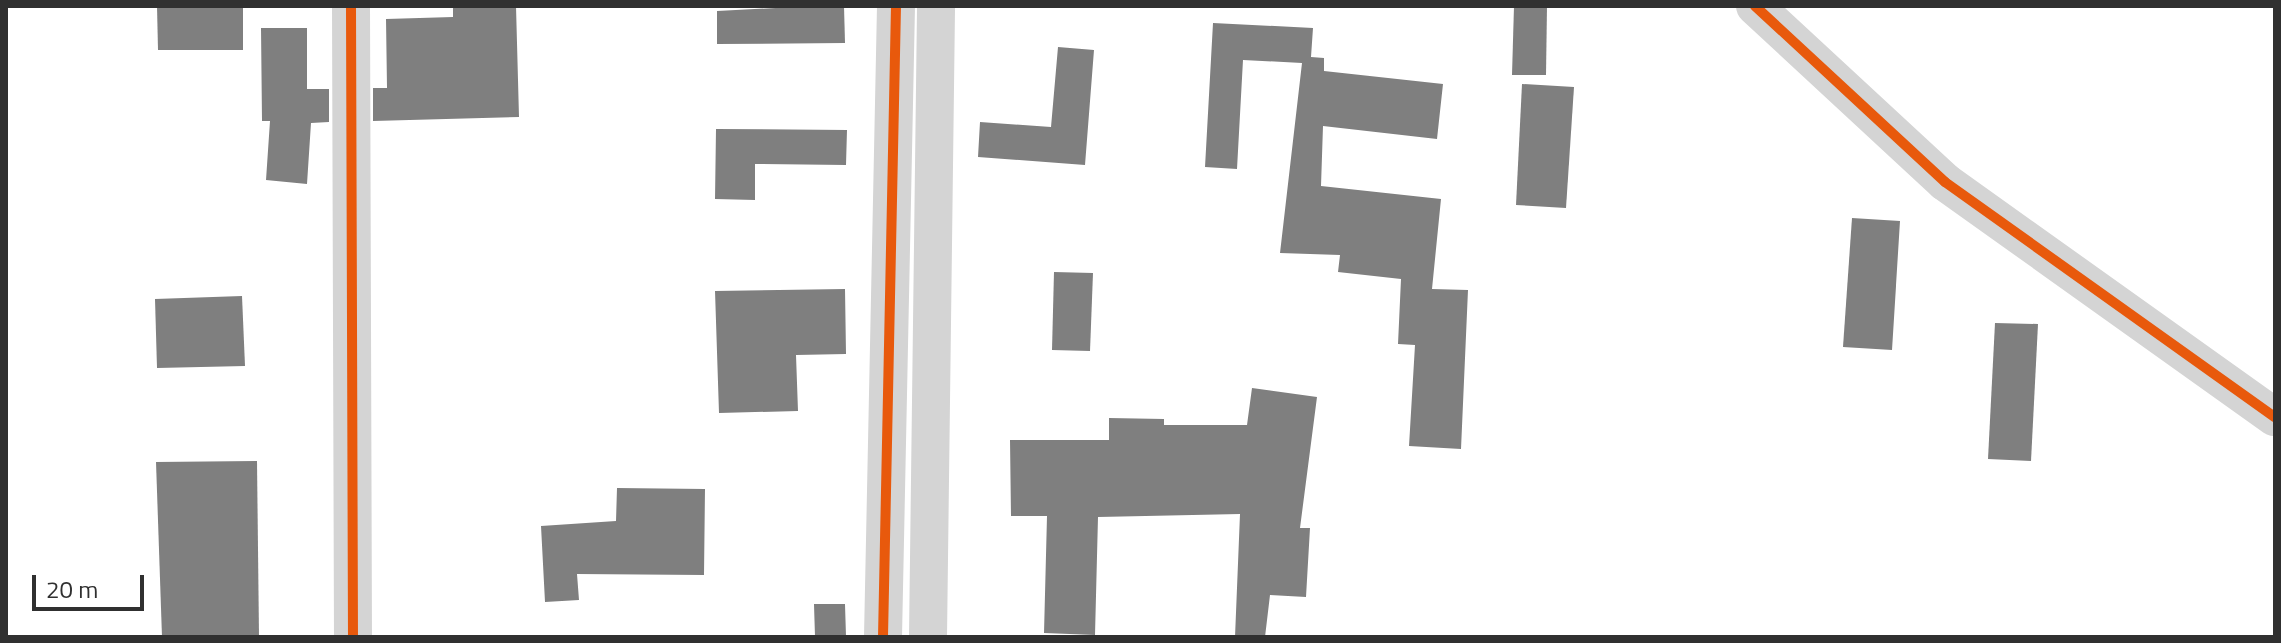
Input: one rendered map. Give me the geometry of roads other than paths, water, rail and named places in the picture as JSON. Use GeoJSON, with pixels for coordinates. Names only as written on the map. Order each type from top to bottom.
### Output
{"type":"FeatureCollection","features":[{"type":"Feature","properties":{"kind":"street"},"geometry":{"type":"LineString","coordinates":[[351,6],[353,637]]}},
{"type":"Feature","properties":{"kind":"street"},"geometry":{"type":"LineString","coordinates":[[883,637],[896,6]]}},
{"type":"Feature","properties":{"kind":"street"},"geometry":{"type":"LineString","coordinates":[[928,637],[936,6]]}},
{"type":"Feature","properties":{"kind":"street"},"geometry":{"type":"LineString","coordinates":[[1755,6],[1945,182],[2275,417]]}}]}
